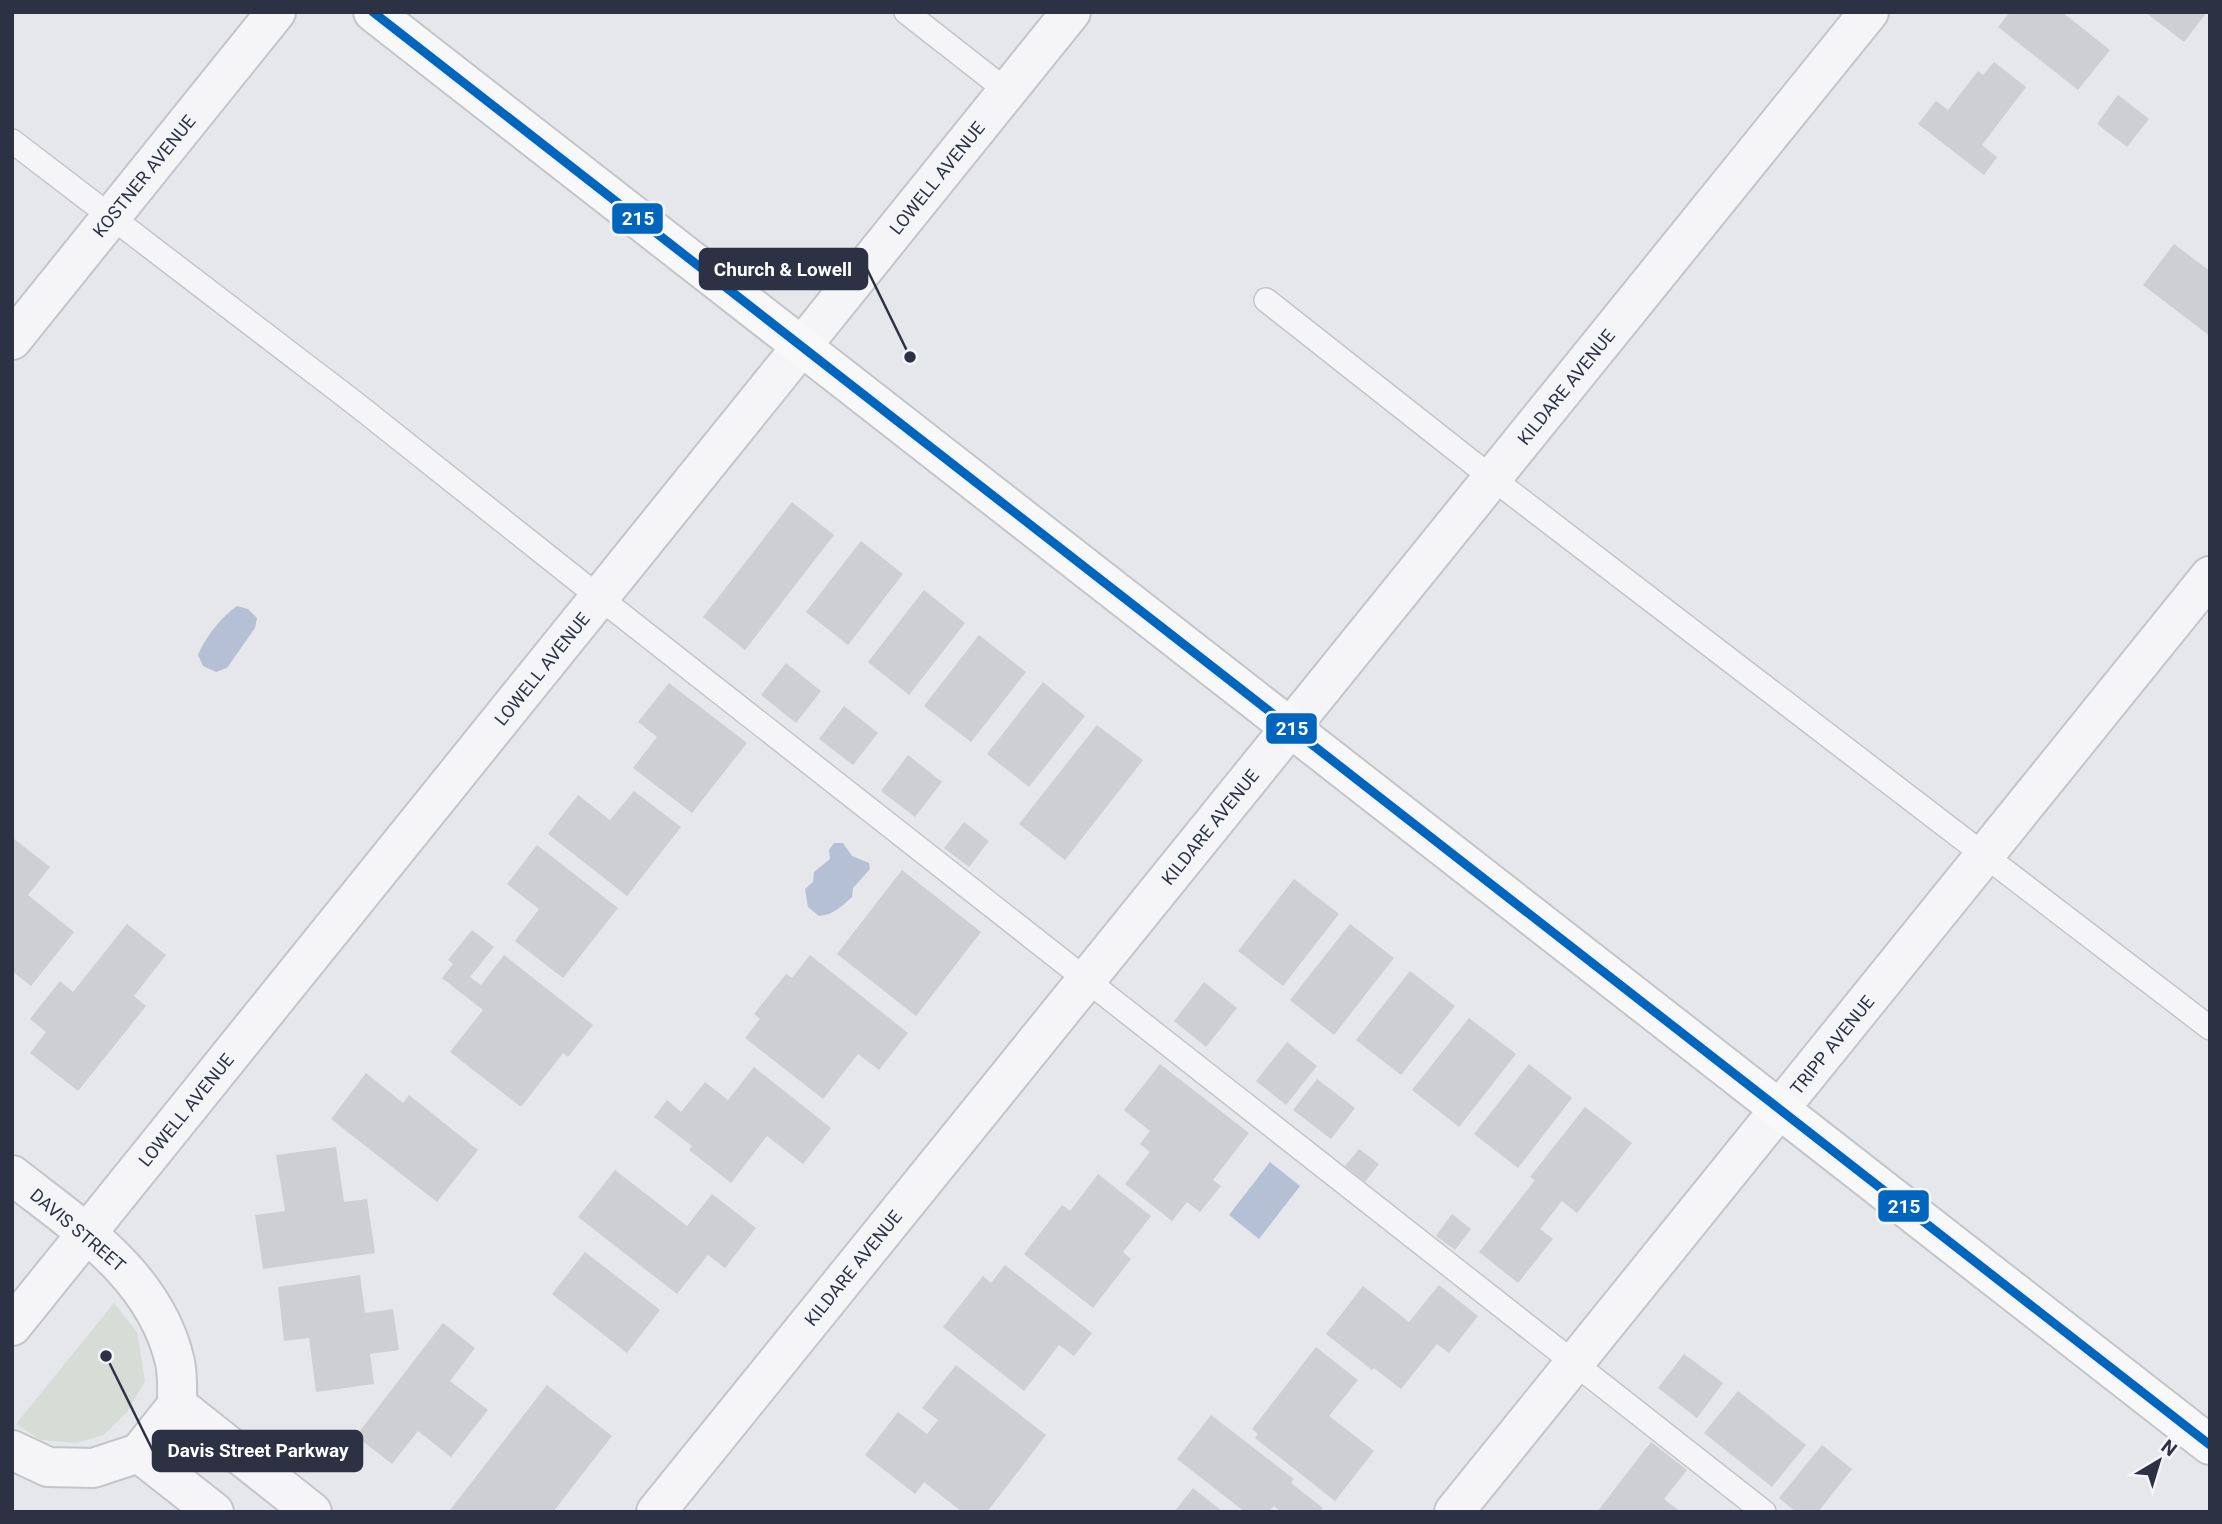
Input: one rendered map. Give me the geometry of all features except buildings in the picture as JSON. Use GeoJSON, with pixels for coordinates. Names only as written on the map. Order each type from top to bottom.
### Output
{"type":"FeatureCollection","features":[{"type":"Feature","properties":{"kind":"street","name":"KOSTNER AVENUE"},"geometry":{"type":"LineString","coordinates":[[12,340],[276,12]]}},
{"type":"Feature","properties":{"kind":"street"},"geometry":{"type":"LineString","coordinates":[[373,12],[2210,1445]]}},
{"type":"Feature","properties":{"kind":"street","name":"LOWELL AVENUE"},"geometry":{"type":"LineString","coordinates":[[12,1326],[1071,12]]}},
{"type":"Feature","properties":{"kind":"street","name":"KILDARE AVENUE"},"geometry":{"type":"LineString","coordinates":[[656,1512],[1869,12]]}},
{"type":"Feature","properties":{"kind":"street","name":"TRIPP AVENUE"},"geometry":{"type":"LineString","coordinates":[[1454,1512],[2210,576]]}},
{"type":"Feature","properties":{"kind":"street","name":"DAVIS STREET"},"geometry":{"type":"LineString","coordinates":[[12,1175],[126,1268],[157,1312],[176,1363],[177,1405]]}},
{"type":"Feature","properties":{"kind":"street"},"geometry":{"type":"LineString","coordinates":[[12,1450],[48,1467],[93,1468],[139,1452],[177,1405],[312,1512]]}},
{"type":"Feature","properties":{"kind":"street"},"geometry":{"type":"LineString","coordinates":[[139,1452],[214,1512]]}},
{"type":"Feature","properties":{"kind":"lane"},"geometry":{"type":"LineString","coordinates":[[906,12],[1007,91]]}},
{"type":"Feature","properties":{"kind":"lane"},"geometry":{"type":"LineString","coordinates":[[12,141],[356,404],[1764,1512]]}},
{"type":"Feature","properties":{"kind":"lane"},"geometry":{"type":"LineString","coordinates":[[1266,300],[1492,478],[2210,1028]]}},
{"type":"Feature","properties":{"kind":"shaded area"},"geometry":{"type":"Polygon","coordinates":[[[114,1303],[137,1332],[145,1381],[127,1412],[104,1435],[76,1443],[41,1440],[16,1424],[114,1303]]]}},
{"type":"Feature","properties":{"kind":"water"},"geometry":{"type":"Polygon","coordinates":[[[237,606],[248,609],[257,618],[255,628],[227,668],[216,672],[203,666],[198,655],[214,628],[237,606]]]}},
{"type":"Feature","properties":{"kind":"water"},"geometry":{"type":"Polygon","coordinates":[[[834,843],[843,843],[852,856],[869,863],[870,869],[853,888],[852,897],[833,912],[819,916],[808,907],[805,889],[813,882],[814,872],[830,859],[829,850],[834,843]]]}},
{"type":"Feature","properties":{"kind":"water"},"geometry":{"type":"Polygon","coordinates":[[[1270,1162],[1300,1186],[1259,1239],[1229,1215],[1270,1162]]]}},
{"type":"Feature","properties":{"kind":"transit line","name":"215"},"geometry":{"type":"LineString","coordinates":[[373,12],[2210,1445]]}},
{"type":"Feature","properties":{"kind":"place","name":"Church & Lowell"},"geometry":{"type":"Point","coordinates":[910,357]}},
{"type":"Feature","properties":{"kind":"place","name":"Davis Street Parkway"},"geometry":{"type":"Point","coordinates":[106,1356]}}]}
